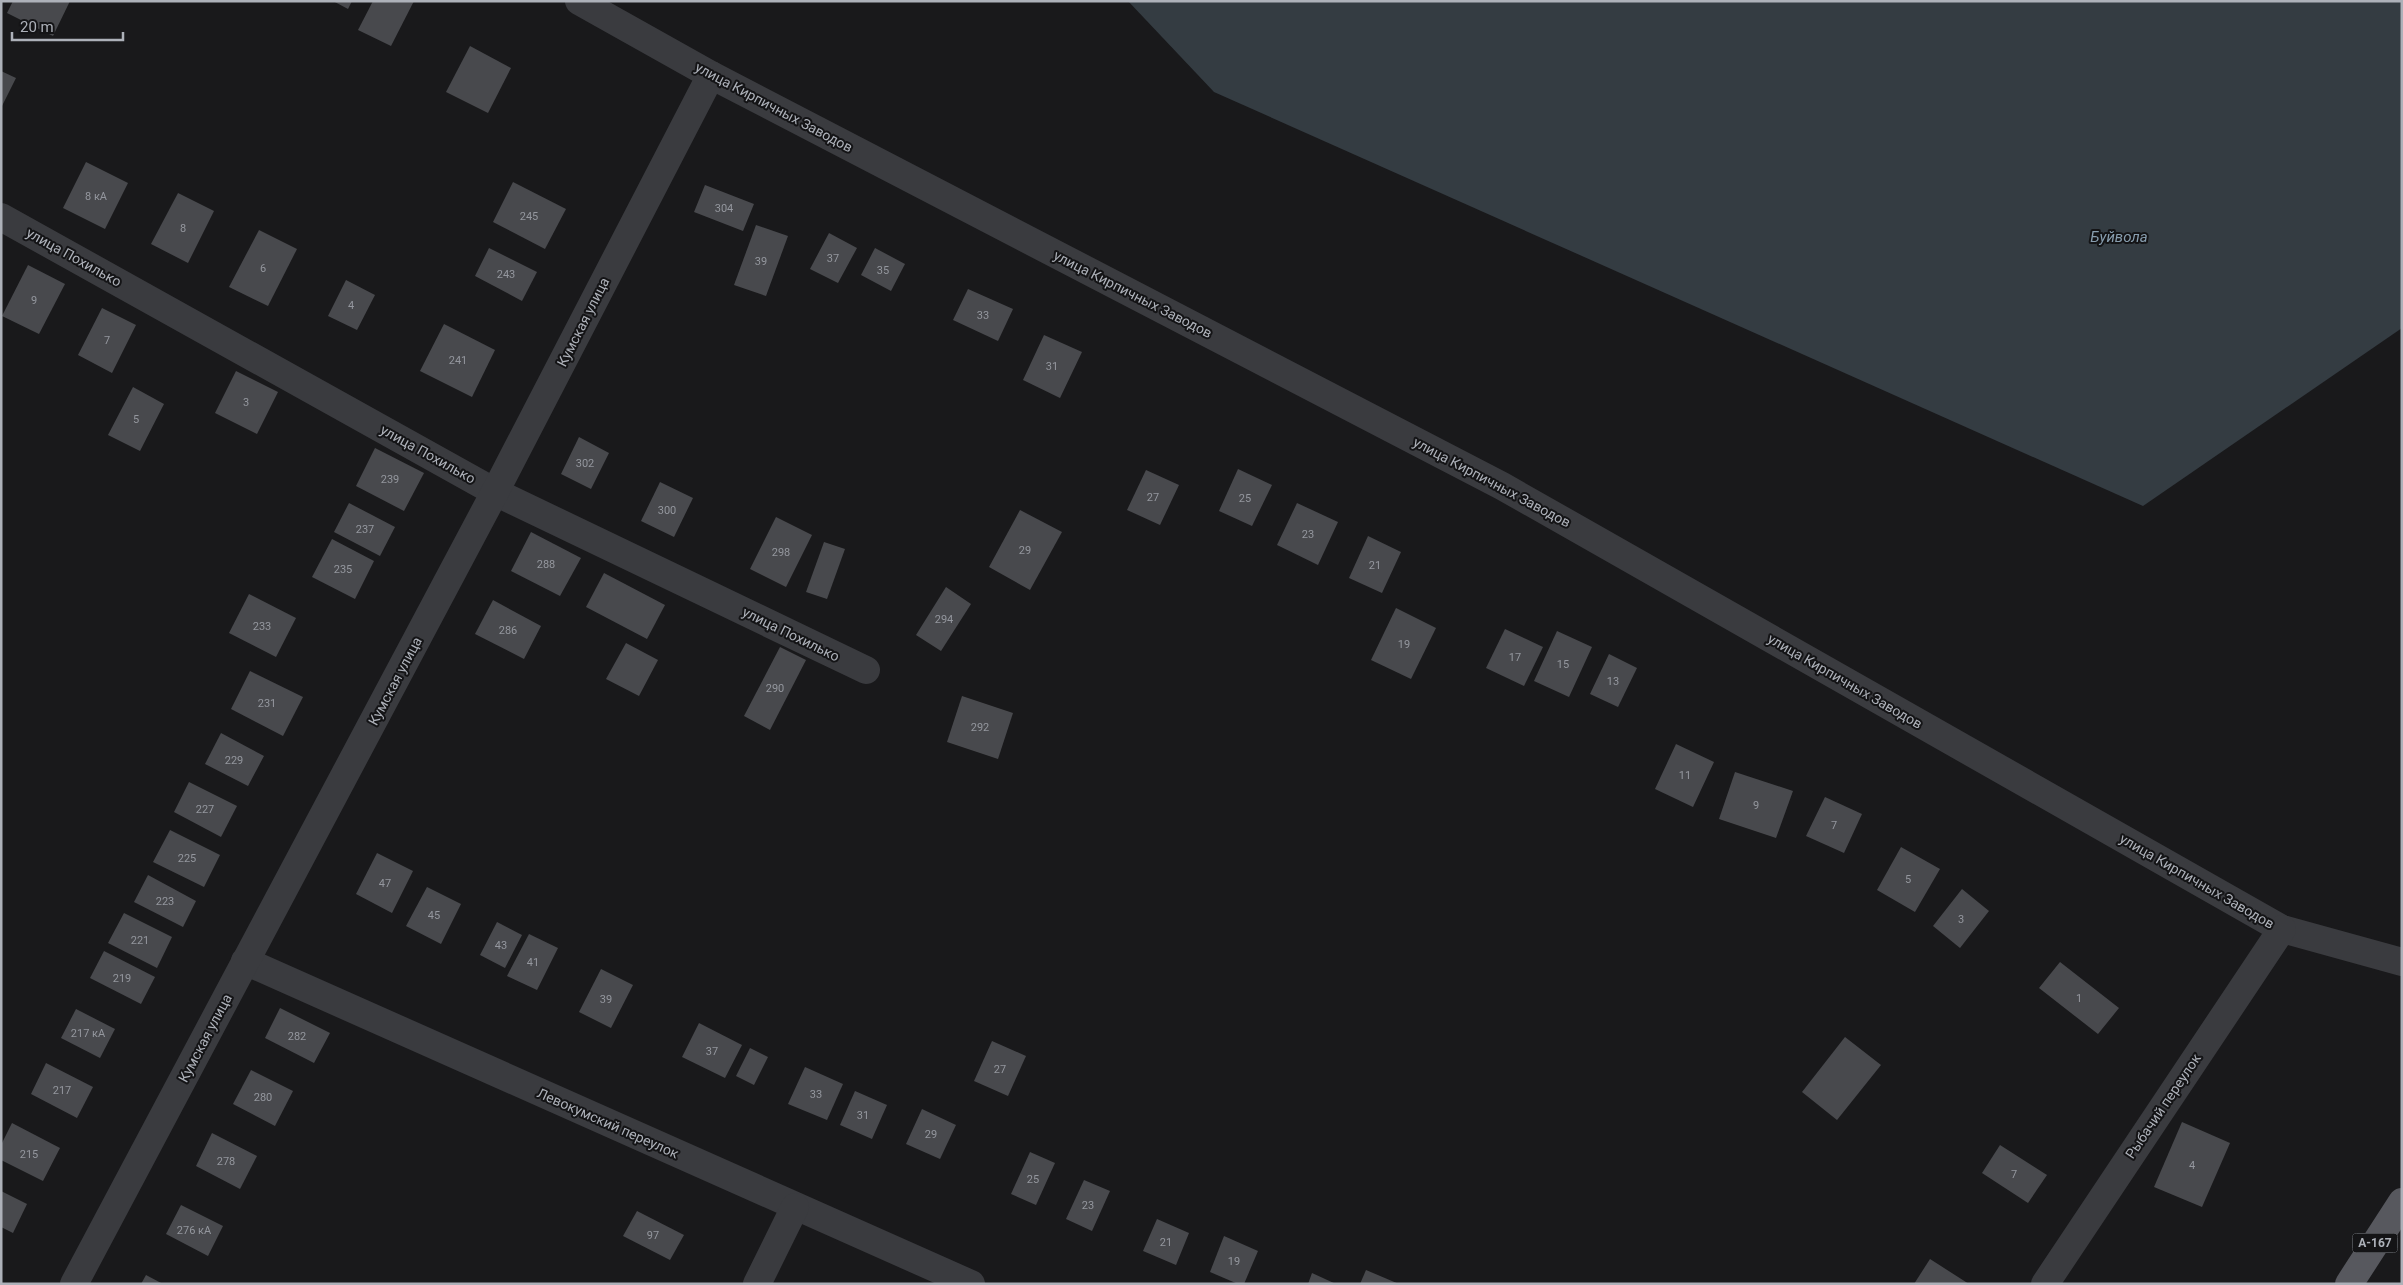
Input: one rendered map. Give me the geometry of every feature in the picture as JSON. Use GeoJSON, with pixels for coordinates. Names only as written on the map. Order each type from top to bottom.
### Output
{"type":"FeatureCollection","features":[{"type":"Feature","properties":{"kind":"main road","name":"А-167"},"geometry":{"type":"LineString","coordinates":[[2349,1284],[2402,1202]]}},
{"type":"Feature","properties":{"kind":"street","name":"улица Кирпичных Заводов"},"geometry":{"type":"LineString","coordinates":[[579,1],[711,75],[1502,486],[2282,929],[2402,962]]}},
{"type":"Feature","properties":{"kind":"street","name":"Кумская улица"},"geometry":{"type":"LineString","coordinates":[[74,1284],[495,492],[711,75]]}},
{"type":"Feature","properties":{"kind":"street","name":"улица Похилько"},"geometry":{"type":"LineString","coordinates":[[1,217],[495,492],[866,670]]}},
{"type":"Feature","properties":{"kind":"street","name":"Рыбачий переулок"},"geometry":{"type":"LineString","coordinates":[[2045,1284],[2282,929]]}},
{"type":"Feature","properties":{"kind":"street","name":"Левокумский переулок"},"geometry":{"type":"LineString","coordinates":[[245,961],[971,1284]]}},
{"type":"Feature","properties":{"kind":"street"},"geometry":{"type":"LineString","coordinates":[[757,1284],[795,1207]]}},
{"type":"Feature","properties":{"kind":"water","name":"Буйвола"},"geometry":{"type":"Polygon","coordinates":[[[1128,1],[2402,1],[2402,328],[2143,506],[1214,92],[1128,1]]]}},
{"type":"Feature","properties":{"kind":"building"},"geometry":{"type":"Polygon","coordinates":[[[13,1],[70,1],[53,36],[7,13],[13,1]]]}},
{"type":"Feature","properties":{"kind":"building"},"geometry":{"type":"Polygon","coordinates":[[[333,1],[352,1],[348,9],[333,1]]]}},
{"type":"Feature","properties":{"kind":"building"},"geometry":{"type":"Polygon","coordinates":[[[373,1],[414,1],[391,46],[358,30],[373,1]]]}},
{"type":"Feature","properties":{"kind":"building"},"geometry":{"type":"Polygon","coordinates":[[[470,46],[511,68],[488,113],[446,92],[470,46]]]}},
{"type":"Feature","properties":{"kind":"building"},"geometry":{"type":"Polygon","coordinates":[[[1,71],[16,78],[1,108],[1,71]]]}},
{"type":"Feature","properties":{"kind":"building"},"geometry":{"type":"Polygon","coordinates":[[[86,162],[128,183],[105,229],[63,208],[86,162]]]}},
{"type":"Feature","properties":{"kind":"building"},"geometry":{"type":"Polygon","coordinates":[[[513,182],[566,209],[545,249],[493,222],[513,182]]]}},
{"type":"Feature","properties":{"kind":"building"},"geometry":{"type":"Polygon","coordinates":[[[705,185],[754,204],[743,231],[694,212],[705,185]]]}},
{"type":"Feature","properties":{"kind":"building"},"geometry":{"type":"Polygon","coordinates":[[[178,193],[214,211],[188,263],[151,244],[178,193]]]}},
{"type":"Feature","properties":{"kind":"building"},"geometry":{"type":"Polygon","coordinates":[[[756,225],[788,236],[766,296],[734,285],[756,225]]]}},
{"type":"Feature","properties":{"kind":"building"},"geometry":{"type":"Polygon","coordinates":[[[259,230],[297,249],[268,306],[229,287],[259,230]]]}},
{"type":"Feature","properties":{"kind":"building"},"geometry":{"type":"Polygon","coordinates":[[[829,233],[857,248],[838,283],[810,269],[829,233]]]}},
{"type":"Feature","properties":{"kind":"building"},"geometry":{"type":"Polygon","coordinates":[[[489,248],[537,272],[522,301],[475,276],[489,248]]]}},
{"type":"Feature","properties":{"kind":"building"},"geometry":{"type":"Polygon","coordinates":[[[875,248],[905,264],[891,291],[861,275],[875,248]]]}},
{"type":"Feature","properties":{"kind":"building"},"geometry":{"type":"Polygon","coordinates":[[[28,265],[65,284],[39,334],[2,316],[28,265]]]}},
{"type":"Feature","properties":{"kind":"building"},"geometry":{"type":"Polygon","coordinates":[[[346,280],[375,295],[357,330],[328,316],[346,280]]]}},
{"type":"Feature","properties":{"kind":"building"},"geometry":{"type":"Polygon","coordinates":[[[968,289],[1013,309],[998,341],[953,320],[968,289]]]}},
{"type":"Feature","properties":{"kind":"building"},"geometry":{"type":"Polygon","coordinates":[[[102,308],[136,325],[112,373],[78,355],[102,308]]]}},
{"type":"Feature","properties":{"kind":"building"},"geometry":{"type":"Polygon","coordinates":[[[444,324],[495,350],[472,397],[420,371],[444,324]]]}},
{"type":"Feature","properties":{"kind":"building"},"geometry":{"type":"Polygon","coordinates":[[[1044,335],[1082,352],[1060,398],[1023,380],[1044,335]]]}},
{"type":"Feature","properties":{"kind":"building"},"geometry":{"type":"Polygon","coordinates":[[[236,371],[278,392],[257,434],[215,413],[236,371]]]}},
{"type":"Feature","properties":{"kind":"building"},"geometry":{"type":"Polygon","coordinates":[[[133,387],[164,404],[140,451],[108,435],[133,387]]]}},
{"type":"Feature","properties":{"kind":"building"},"geometry":{"type":"Polygon","coordinates":[[[579,437],[609,453],[591,489],[561,474],[579,437]]]}},
{"type":"Feature","properties":{"kind":"building"},"geometry":{"type":"Polygon","coordinates":[[[375,448],[424,473],[404,511],[356,486],[375,448]]]}},
{"type":"Feature","properties":{"kind":"building"},"geometry":{"type":"Polygon","coordinates":[[[1238,469],[1272,485],[1252,526],[1219,511],[1238,469]]]}},
{"type":"Feature","properties":{"kind":"building"},"geometry":{"type":"Polygon","coordinates":[[[1146,470],[1179,485],[1160,525],[1127,510],[1146,470]]]}},
{"type":"Feature","properties":{"kind":"building"},"geometry":{"type":"Polygon","coordinates":[[[660,482],[693,498],[674,537],[641,521],[660,482]]]}},
{"type":"Feature","properties":{"kind":"building"},"geometry":{"type":"Polygon","coordinates":[[[349,503],[395,527],[380,556],[334,532],[349,503]]]}},
{"type":"Feature","properties":{"kind":"building"},"geometry":{"type":"Polygon","coordinates":[[[1297,503],[1338,522],[1318,565],[1277,545],[1297,503]]]}},
{"type":"Feature","properties":{"kind":"building"},"geometry":{"type":"Polygon","coordinates":[[[1020,510],[1062,532],[1030,590],[989,567],[1020,510]]]}},
{"type":"Feature","properties":{"kind":"building"},"geometry":{"type":"Polygon","coordinates":[[[776,517],[812,535],[786,587],[750,569],[776,517]]]}},
{"type":"Feature","properties":{"kind":"building"},"geometry":{"type":"Polygon","coordinates":[[[531,532],[581,558],[560,596],[511,571],[531,532]]]}},
{"type":"Feature","properties":{"kind":"building"},"geometry":{"type":"Polygon","coordinates":[[[1368,536],[1401,552],[1382,593],[1349,578],[1368,536]]]}},
{"type":"Feature","properties":{"kind":"building"},"geometry":{"type":"Polygon","coordinates":[[[332,539],[374,561],[355,599],[312,577],[332,539]]]}},
{"type":"Feature","properties":{"kind":"building"},"geometry":{"type":"Polygon","coordinates":[[[824,542],[845,549],[827,599],[806,592],[824,542]]]}},
{"type":"Feature","properties":{"kind":"building"},"geometry":{"type":"Polygon","coordinates":[[[604,573],[665,605],[647,639],[586,607],[604,573]]]}},
{"type":"Feature","properties":{"kind":"building"},"geometry":{"type":"Polygon","coordinates":[[[946,587],[971,604],[941,651],[916,635],[946,587]]]}},
{"type":"Feature","properties":{"kind":"building"},"geometry":{"type":"Polygon","coordinates":[[[249,594],[296,618],[276,657],[229,633],[249,594]]]}},
{"type":"Feature","properties":{"kind":"building"},"geometry":{"type":"Polygon","coordinates":[[[493,600],[541,626],[524,659],[475,634],[493,600]]]}},
{"type":"Feature","properties":{"kind":"building"},"geometry":{"type":"Polygon","coordinates":[[[1396,608],[1436,628],[1411,679],[1371,660],[1396,608]]]}},
{"type":"Feature","properties":{"kind":"building"},"geometry":{"type":"Polygon","coordinates":[[[1505,629],[1543,647],[1524,686],[1486,668],[1505,629]]]}},
{"type":"Feature","properties":{"kind":"building"},"geometry":{"type":"Polygon","coordinates":[[[1557,631],[1592,647],[1569,697],[1534,681],[1557,631]]]}},
{"type":"Feature","properties":{"kind":"building"},"geometry":{"type":"Polygon","coordinates":[[[626,643],[658,660],[639,696],[606,679],[626,643]]]}},
{"type":"Feature","properties":{"kind":"building"},"geometry":{"type":"Polygon","coordinates":[[[780,647],[806,660],[770,730],[744,716],[780,647]]]}},
{"type":"Feature","properties":{"kind":"building"},"geometry":{"type":"Polygon","coordinates":[[[1609,654],[1637,668],[1618,707],[1590,694],[1609,654]]]}},
{"type":"Feature","properties":{"kind":"building"},"geometry":{"type":"Polygon","coordinates":[[[250,671],[303,697],[283,736],[231,709],[250,671]]]}},
{"type":"Feature","properties":{"kind":"building"},"geometry":{"type":"Polygon","coordinates":[[[962,696],[1013,713],[998,759],[947,742],[962,696]]]}},
{"type":"Feature","properties":{"kind":"building"},"geometry":{"type":"Polygon","coordinates":[[[221,733],[264,756],[248,786],[205,764],[221,733]]]}},
{"type":"Feature","properties":{"kind":"building"},"geometry":{"type":"Polygon","coordinates":[[[1676,744],[1714,762],[1693,807],[1655,789],[1676,744]]]}},
{"type":"Feature","properties":{"kind":"building"},"geometry":{"type":"Polygon","coordinates":[[[1735,772],[1793,791],[1776,838],[1719,819],[1735,772]]]}},
{"type":"Feature","properties":{"kind":"building"},"geometry":{"type":"Polygon","coordinates":[[[189,782],[237,806],[221,837],[174,812],[189,782]]]}},
{"type":"Feature","properties":{"kind":"building"},"geometry":{"type":"Polygon","coordinates":[[[1825,797],[1862,814],[1844,853],[1806,836],[1825,797]]]}},
{"type":"Feature","properties":{"kind":"building"},"geometry":{"type":"Polygon","coordinates":[[[170,830],[220,855],[204,887],[153,862],[170,830]]]}},
{"type":"Feature","properties":{"kind":"building"},"geometry":{"type":"Polygon","coordinates":[[[1901,847],[1940,869],[1915,912],[1877,890],[1901,847]]]}},
{"type":"Feature","properties":{"kind":"building"},"geometry":{"type":"Polygon","coordinates":[[[377,853],[413,871],[392,913],[356,894],[377,853]]]}},
{"type":"Feature","properties":{"kind":"building"},"geometry":{"type":"Polygon","coordinates":[[[148,875],[196,901],[183,927],[134,902],[148,875]]]}},
{"type":"Feature","properties":{"kind":"building"},"geometry":{"type":"Polygon","coordinates":[[[427,887],[461,904],[441,944],[406,926],[427,887]]]}},
{"type":"Feature","properties":{"kind":"building"},"geometry":{"type":"Polygon","coordinates":[[[1962,889],[1989,911],[1960,948],[1933,926],[1962,889]]]}},
{"type":"Feature","properties":{"kind":"building"},"geometry":{"type":"Polygon","coordinates":[[[124,913],[172,937],[157,968],[108,943],[124,913]]]}},
{"type":"Feature","properties":{"kind":"building"},"geometry":{"type":"Polygon","coordinates":[[[497,922],[522,935],[505,968],[480,955],[497,922]]]}},
{"type":"Feature","properties":{"kind":"building"},"geometry":{"type":"Polygon","coordinates":[[[529,934],[558,948],[537,990],[507,976],[529,934]]]}},
{"type":"Feature","properties":{"kind":"building"},"geometry":{"type":"Polygon","coordinates":[[[104,951],[155,977],[141,1004],[90,978],[104,951]]]}},
{"type":"Feature","properties":{"kind":"building"},"geometry":{"type":"Polygon","coordinates":[[[2060,962],[2119,1008],[2098,1034],[2039,988],[2060,962]]]}},
{"type":"Feature","properties":{"kind":"building"},"geometry":{"type":"Polygon","coordinates":[[[601,969],[633,985],[611,1028],[579,1012],[601,969]]]}},
{"type":"Feature","properties":{"kind":"building"},"geometry":{"type":"Polygon","coordinates":[[[280,1008],[330,1033],[314,1063],[265,1038],[280,1008]]]}},
{"type":"Feature","properties":{"kind":"building"},"geometry":{"type":"Polygon","coordinates":[[[76,1009],[115,1029],[100,1058],[61,1038],[76,1009]]]}},
{"type":"Feature","properties":{"kind":"building"},"geometry":{"type":"Polygon","coordinates":[[[699,1023],[742,1045],[725,1078],[682,1057],[699,1023]]]}},
{"type":"Feature","properties":{"kind":"building"},"geometry":{"type":"Polygon","coordinates":[[[1845,1037],[1881,1065],[1837,1120],[1802,1092],[1845,1037]]]}},
{"type":"Feature","properties":{"kind":"building"},"geometry":{"type":"Polygon","coordinates":[[[992,1041],[1026,1056],[1008,1096],[974,1081],[992,1041]]]}},
{"type":"Feature","properties":{"kind":"building"},"geometry":{"type":"Polygon","coordinates":[[[750,1048],[768,1057],[754,1085],[736,1076],[750,1048]]]}},
{"type":"Feature","properties":{"kind":"building"},"geometry":{"type":"Polygon","coordinates":[[[46,1063],[93,1087],[77,1118],[31,1094],[46,1063]]]}},
{"type":"Feature","properties":{"kind":"building"},"geometry":{"type":"Polygon","coordinates":[[[805,1067],[843,1084],[827,1120],[788,1104],[805,1067]]]}},
{"type":"Feature","properties":{"kind":"building"},"geometry":{"type":"Polygon","coordinates":[[[251,1070],[293,1091],[275,1126],[233,1104],[251,1070]]]}},
{"type":"Feature","properties":{"kind":"building"},"geometry":{"type":"Polygon","coordinates":[[[855,1091],[887,1105],[872,1139],[840,1125],[855,1091]]]}},
{"type":"Feature","properties":{"kind":"building"},"geometry":{"type":"Polygon","coordinates":[[[922,1109],[956,1125],[940,1159],[906,1144],[922,1109]]]}},
{"type":"Feature","properties":{"kind":"building"},"geometry":{"type":"Polygon","coordinates":[[[2182,1122],[2230,1143],[2202,1207],[2154,1187],[2182,1122]]]}},
{"type":"Feature","properties":{"kind":"building"},"geometry":{"type":"Polygon","coordinates":[[[12,1123],[60,1148],[43,1181],[1,1160],[1,1145],[12,1123]]]}},
{"type":"Feature","properties":{"kind":"building"},"geometry":{"type":"Polygon","coordinates":[[[212,1133],[257,1156],[240,1189],[196,1166],[212,1133]]]}},
{"type":"Feature","properties":{"kind":"building"},"geometry":{"type":"Polygon","coordinates":[[[2000,1145],[2047,1175],[2028,1203],[1982,1173],[2000,1145]]]}},
{"type":"Feature","properties":{"kind":"building"},"geometry":{"type":"Polygon","coordinates":[[[1030,1152],[1055,1163],[1036,1205],[1011,1194],[1030,1152]]]}},
{"type":"Feature","properties":{"kind":"building"},"geometry":{"type":"Polygon","coordinates":[[[1084,1180],[1110,1191],[1092,1231],[1066,1219],[1084,1180]]]}},
{"type":"Feature","properties":{"kind":"building"},"geometry":{"type":"Polygon","coordinates":[[[1,1191],[27,1204],[13,1233],[1,1227],[1,1191]]]}},
{"type":"Feature","properties":{"kind":"building"},"geometry":{"type":"Polygon","coordinates":[[[181,1205],[223,1226],[208,1256],[166,1234],[181,1205]]]}},
{"type":"Feature","properties":{"kind":"building"},"geometry":{"type":"Polygon","coordinates":[[[637,1211],[684,1235],[670,1260],[623,1236],[637,1211]]]}},
{"type":"Feature","properties":{"kind":"building"},"geometry":{"type":"Polygon","coordinates":[[[1157,1219],[1189,1233],[1176,1265],[1143,1251],[1157,1219]]]}},
{"type":"Feature","properties":{"kind":"building"},"geometry":{"type":"Polygon","coordinates":[[[1224,1236],[1258,1251],[1244,1284],[1238,1284],[1210,1272],[1224,1236]]]}},
{"type":"Feature","properties":{"kind":"building"},"geometry":{"type":"Polygon","coordinates":[[[1930,1259],[1969,1284],[1914,1284],[1930,1259]]]}},
{"type":"Feature","properties":{"kind":"building"},"geometry":{"type":"Polygon","coordinates":[[[1366,1270],[1399,1284],[1360,1284],[1366,1270]]]}},
{"type":"Feature","properties":{"kind":"building"},"geometry":{"type":"Polygon","coordinates":[[[1312,1273],[1336,1284],[1308,1284],[1312,1273]]]}},
{"type":"Feature","properties":{"kind":"building"},"geometry":{"type":"Polygon","coordinates":[[[146,1275],[163,1284],[141,1284],[146,1275]]]}}]}
